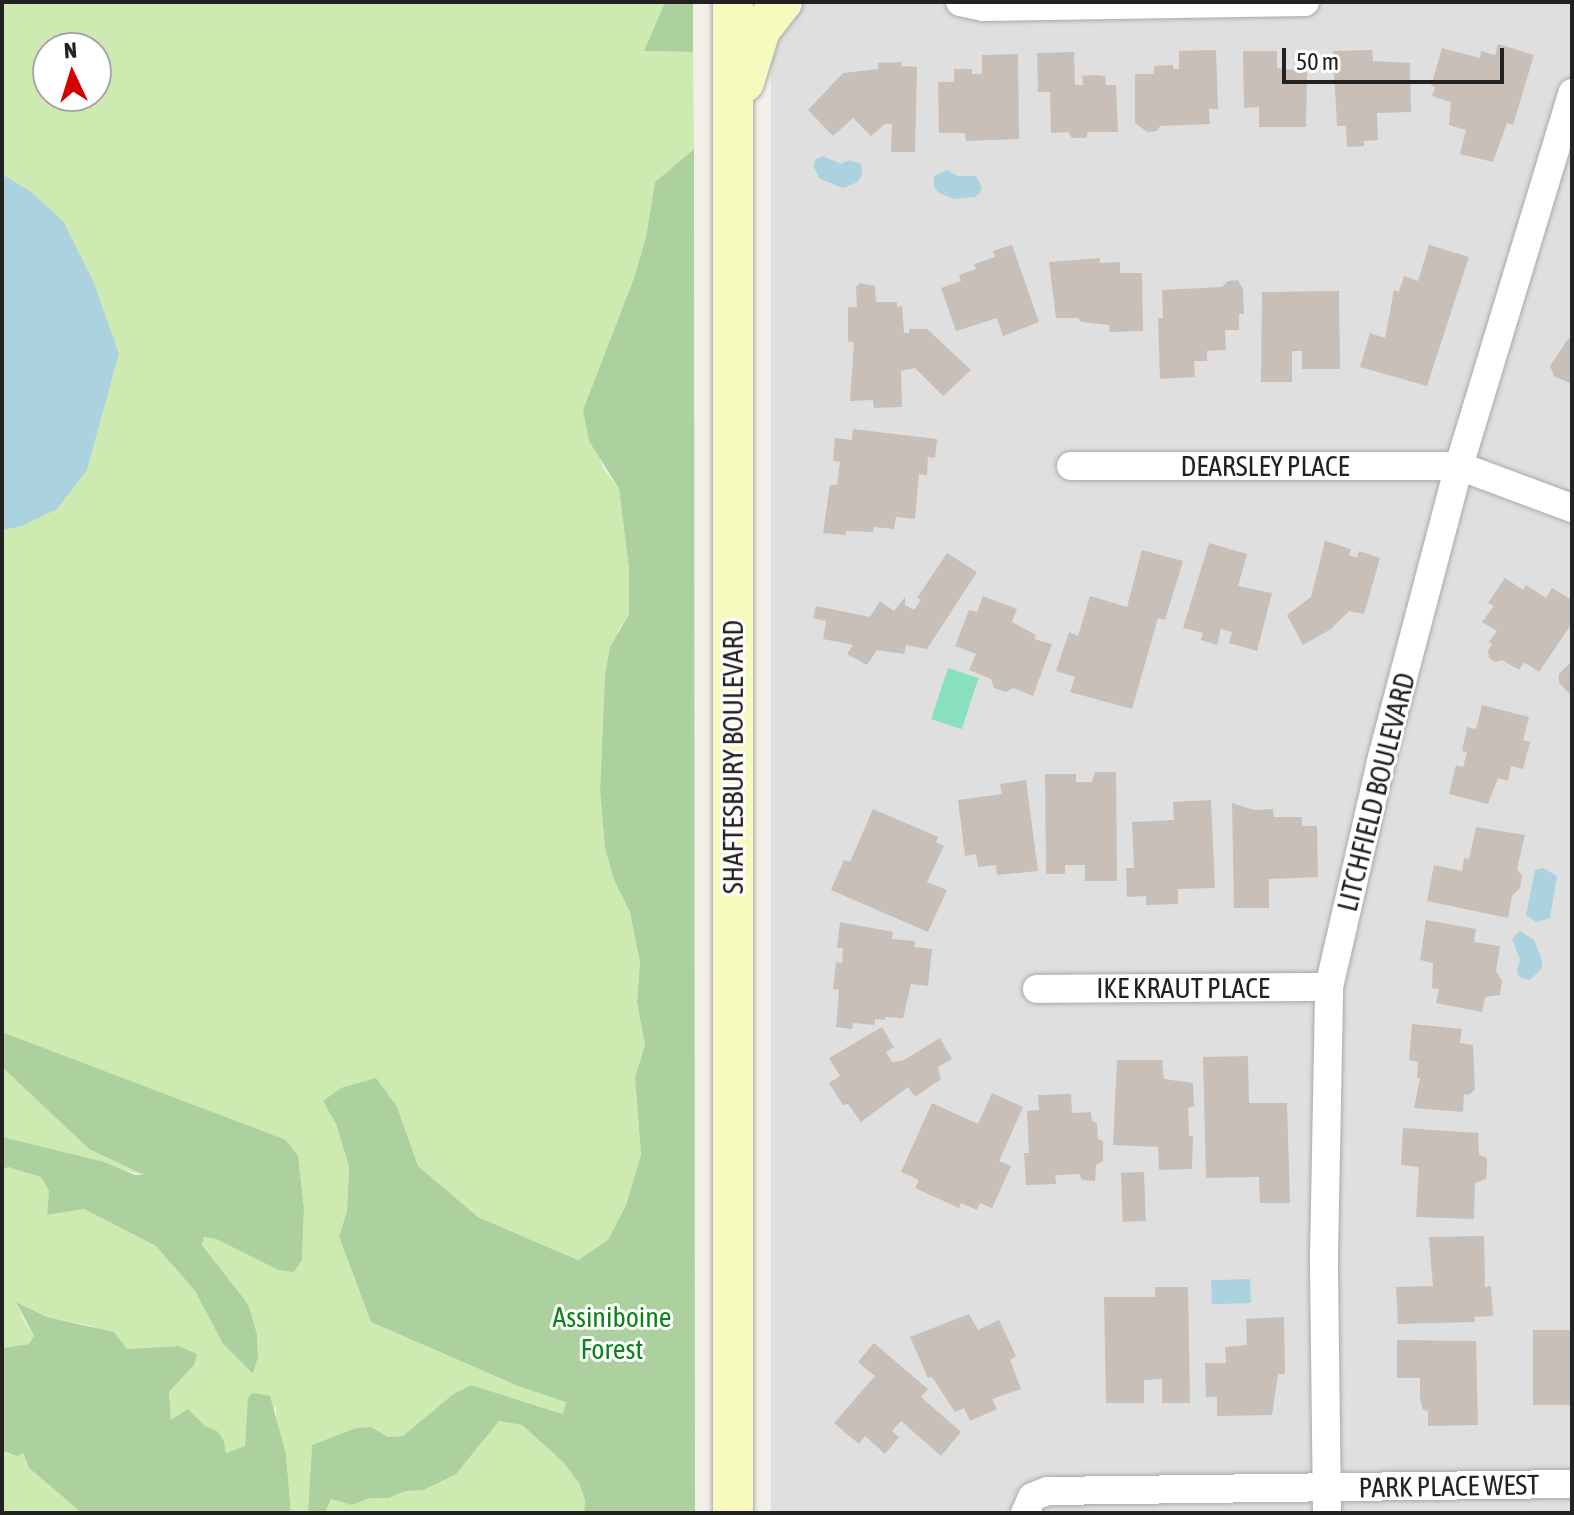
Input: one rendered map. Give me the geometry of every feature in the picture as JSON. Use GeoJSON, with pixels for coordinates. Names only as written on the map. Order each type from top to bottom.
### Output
{"type":"FeatureCollection","features":[{"type":"Feature","properties":{"kind":"street","name":"SHAFTESBURY BOULEVARD"},"geometry":{"type":"LineString","coordinates":[[733,2],[733,1513]]}},
{"type":"Feature","properties":{"kind":"street"},"geometry":{"type":"LineString","coordinates":[[733,125],[760,30],[782,2]]}},
{"type":"Feature","properties":{"kind":"street"},"geometry":{"type":"LineString","coordinates":[[960,2],[983,7],[1305,2]]}},
{"type":"Feature","properties":{"kind":"street","name":"LITCHFIELD BOULEVARD"},"geometry":{"type":"LineString","coordinates":[[1327,1500],[1324,1256],[1329,987],[1381,761],[1459,466],[1572,93]]}},
{"type":"Feature","properties":{"kind":"street","name":"DEARSLEY PLACE"},"geometry":{"type":"LineString","coordinates":[[1071,466],[1459,466]]}},
{"type":"Feature","properties":{"kind":"street"},"geometry":{"type":"LineString","coordinates":[[1459,466],[1572,508]]}},
{"type":"Feature","properties":{"kind":"street","name":"IKE KRAUT PLACE"},"geometry":{"type":"LineString","coordinates":[[1037,989],[1329,987]]}},
{"type":"Feature","properties":{"kind":"street","name":"PARK PLACE WEST"},"geometry":{"type":"LineString","coordinates":[[1025,1513],[1032,1497],[1048,1491],[1109,1490],[1327,1500],[1572,1484]]}},
{"type":"Feature","properties":{"kind":"street"},"geometry":{"type":"LineString","coordinates":[[1089,1513],[1109,1490]]}},
{"type":"Feature","properties":{"kind":"shaded area"},"geometry":{"type":"Polygon","coordinates":[[[771,2],[1572,2],[1572,1513],[771,1513],[771,2]]]}},
{"type":"Feature","properties":{"kind":"green space"},"geometry":{"type":"Polygon","coordinates":[[[2,2],[665,2],[644,51],[693,52],[694,149],[655,182],[646,237],[634,278],[583,410],[603,468],[619,489],[629,569],[629,614],[618,631],[605,676],[600,791],[605,848],[614,880],[630,912],[640,963],[637,1002],[645,1045],[635,1077],[641,1155],[626,1205],[608,1240],[578,1260],[478,1217],[418,1166],[397,1107],[324,1101],[336,1124],[349,1167],[347,1211],[339,1237],[371,1322],[518,1386],[566,1401],[564,1414],[471,1385],[452,1395],[403,1436],[388,1437],[371,1427],[356,1428],[312,1445],[308,1513],[291,1513],[286,1454],[276,1424],[276,1406],[245,1446],[226,1453],[224,1440],[217,1431],[171,1420],[169,1392],[194,1365],[177,1346],[127,1349],[93,1326],[47,1317],[17,1303],[34,1336],[29,1344],[2,1348],[2,1170],[8,1167],[41,1177],[49,1191],[47,1215],[84,1209],[156,1246],[195,1291],[223,1344],[253,1374],[258,1357],[257,1334],[248,1304],[202,1245],[204,1237],[216,1239],[278,1270],[302,1260],[304,1208],[298,1156],[286,1140],[2,1034],[2,530],[20,527],[87,470],[119,354],[30,191],[2,174],[2,2]]]}},
{"type":"Feature","properties":{"kind":"green space"},"geometry":{"type":"Polygon","coordinates":[[[665,2],[693,2],[693,52],[644,51],[665,2]]]}},
{"type":"Feature","properties":{"kind":"green space","name":"Assiniboine Forest"},"geometry":{"type":"Polygon","coordinates":[[[694,149],[695,1513],[584,1513],[585,1500],[579,1483],[563,1462],[522,1425],[499,1421],[456,1474],[438,1483],[423,1490],[405,1491],[389,1498],[370,1498],[352,1505],[331,1499],[325,1513],[308,1513],[312,1445],[356,1428],[371,1427],[388,1437],[403,1436],[452,1395],[471,1385],[563,1414],[566,1402],[518,1386],[371,1322],[339,1237],[347,1211],[349,1167],[336,1124],[323,1101],[341,1088],[376,1078],[397,1107],[418,1166],[478,1217],[578,1260],[608,1240],[626,1205],[641,1155],[635,1077],[645,1045],[637,1002],[640,963],[630,912],[614,880],[605,848],[600,791],[605,676],[610,647],[629,614],[629,569],[619,489],[589,441],[583,410],[634,278],[646,237],[655,182],[694,149]]]}},
{"type":"Feature","properties":{"kind":"green space"},"geometry":{"type":"Polygon","coordinates":[[[948,668],[978,678],[962,729],[931,719],[948,668]]]}},
{"type":"Feature","properties":{"kind":"green space"},"geometry":{"type":"Polygon","coordinates":[[[4,1033],[286,1140],[298,1156],[304,1208],[302,1260],[294,1272],[278,1270],[216,1239],[204,1237],[202,1245],[248,1304],[257,1334],[258,1357],[253,1374],[223,1344],[195,1291],[156,1246],[84,1209],[47,1215],[49,1191],[41,1177],[8,1167],[2,1170],[2,1137],[144,1175],[89,1149],[2,1067],[4,1033]]]}},
{"type":"Feature","properties":{"kind":"green space"},"geometry":{"type":"Polygon","coordinates":[[[2,1067],[89,1149],[146,1176],[2,1137],[2,1067]]]}},
{"type":"Feature","properties":{"kind":"green space"},"geometry":{"type":"Polygon","coordinates":[[[16,1302],[47,1317],[114,1332],[127,1349],[178,1346],[197,1354],[194,1365],[169,1392],[171,1420],[188,1409],[205,1426],[217,1431],[224,1440],[226,1453],[245,1446],[248,1398],[252,1393],[270,1396],[286,1454],[291,1513],[82,1513],[29,1468],[23,1453],[17,1456],[2,1451],[2,1348],[29,1344],[34,1336],[16,1302]]]}},
{"type":"Feature","properties":{"kind":"green space"},"geometry":{"type":"Polygon","coordinates":[[[499,1421],[522,1425],[563,1462],[579,1483],[585,1500],[584,1513],[325,1513],[331,1499],[352,1505],[370,1498],[389,1498],[405,1491],[423,1490],[499,1421]]]}},
{"type":"Feature","properties":{"kind":"green space"},"geometry":{"type":"Polygon","coordinates":[[[2,1451],[9,1455],[23,1452],[29,1468],[82,1513],[2,1513],[2,1451]]]}},
{"type":"Feature","properties":{"kind":"water"},"geometry":{"type":"Polygon","coordinates":[[[823,156],[841,164],[849,160],[861,164],[862,175],[858,182],[843,188],[820,179],[813,166],[816,159],[823,156]]]}},
{"type":"Feature","properties":{"kind":"water"},"geometry":{"type":"Polygon","coordinates":[[[947,170],[958,176],[976,176],[982,187],[980,193],[975,197],[954,199],[939,193],[934,187],[934,176],[947,170]]]}},
{"type":"Feature","properties":{"kind":"water"},"geometry":{"type":"Polygon","coordinates":[[[2,174],[30,191],[63,221],[93,281],[119,354],[87,470],[57,509],[20,527],[2,530],[2,174]]]}},
{"type":"Feature","properties":{"kind":"water"},"geometry":{"type":"Polygon","coordinates":[[[1543,868],[1557,876],[1550,918],[1536,922],[1526,915],[1535,870],[1543,868]]]}},
{"type":"Feature","properties":{"kind":"water"},"geometry":{"type":"Polygon","coordinates":[[[1520,931],[1534,940],[1542,960],[1542,968],[1530,980],[1519,977],[1517,970],[1520,960],[1512,939],[1520,931]]]}},
{"type":"Feature","properties":{"kind":"water"},"geometry":{"type":"Polygon","coordinates":[[[1250,1279],[1251,1303],[1212,1304],[1211,1280],[1250,1279]]]}},
{"type":"Feature","properties":{"kind":"building"},"geometry":{"type":"Polygon","coordinates":[[[1498,44],[1534,55],[1513,125],[1507,123],[1493,162],[1460,154],[1466,130],[1449,125],[1451,102],[1432,96],[1435,87],[1431,86],[1442,48],[1480,58],[1481,51],[1495,55],[1498,44]]]}},
{"type":"Feature","properties":{"kind":"building"},"geometry":{"type":"Polygon","coordinates":[[[1216,50],[1218,109],[1209,109],[1210,124],[1160,126],[1157,131],[1147,132],[1135,123],[1135,74],[1154,74],[1154,66],[1173,65],[1173,69],[1179,69],[1179,51],[1216,50]]]}},
{"type":"Feature","properties":{"kind":"building"},"geometry":{"type":"Polygon","coordinates":[[[1372,50],[1373,61],[1410,63],[1411,112],[1377,113],[1378,140],[1364,141],[1364,146],[1347,147],[1346,126],[1337,126],[1333,51],[1372,50]]]}},
{"type":"Feature","properties":{"kind":"building"},"geometry":{"type":"Polygon","coordinates":[[[1243,51],[1277,51],[1277,68],[1307,72],[1306,127],[1259,127],[1259,107],[1244,108],[1243,51]]]}},
{"type":"Feature","properties":{"kind":"building"},"geometry":{"type":"Polygon","coordinates":[[[1074,52],[1075,85],[1083,85],[1082,76],[1095,75],[1105,76],[1106,85],[1116,85],[1118,132],[1088,132],[1086,138],[1072,138],[1068,132],[1051,133],[1050,92],[1038,92],[1037,53],[1074,52]]]}},
{"type":"Feature","properties":{"kind":"building"},"geometry":{"type":"Polygon","coordinates":[[[1018,54],[1019,139],[966,141],[965,133],[939,133],[938,82],[954,82],[954,69],[972,69],[972,74],[982,74],[982,55],[1018,54]]]}},
{"type":"Feature","properties":{"kind":"building"},"geometry":{"type":"Polygon","coordinates":[[[902,62],[901,66],[917,67],[915,152],[891,152],[892,124],[885,124],[871,136],[853,118],[833,136],[808,110],[843,73],[878,69],[878,63],[902,62]]]}},
{"type":"Feature","properties":{"kind":"building"},"geometry":{"type":"Polygon","coordinates":[[[1012,245],[1039,322],[1003,336],[997,318],[956,331],[941,288],[961,281],[959,275],[976,269],[974,264],[995,257],[993,251],[1012,245]]]}},
{"type":"Feature","properties":{"kind":"building"},"geometry":{"type":"Polygon","coordinates":[[[1429,245],[1469,257],[1427,386],[1360,367],[1370,333],[1385,338],[1394,290],[1399,292],[1404,276],[1418,281],[1429,245]]]}},
{"type":"Feature","properties":{"kind":"building"},"geometry":{"type":"Polygon","coordinates":[[[1100,258],[1100,263],[1120,262],[1120,273],[1142,273],[1143,331],[1110,332],[1109,325],[1081,322],[1078,318],[1056,318],[1049,262],[1100,258]]]}},
{"type":"Feature","properties":{"kind":"building"},"geometry":{"type":"Polygon","coordinates":[[[1238,280],[1243,290],[1244,314],[1239,314],[1239,330],[1225,330],[1226,350],[1207,351],[1207,361],[1194,361],[1195,377],[1160,379],[1158,318],[1163,318],[1162,290],[1222,287],[1228,281],[1238,280]]]}},
{"type":"Feature","properties":{"kind":"building"},"geometry":{"type":"Polygon","coordinates":[[[860,283],[875,286],[876,302],[897,302],[897,307],[902,306],[904,333],[909,333],[909,329],[927,329],[971,370],[943,396],[915,368],[901,371],[902,407],[874,408],[873,400],[850,401],[854,342],[848,342],[848,307],[857,307],[856,287],[860,283]]]}},
{"type":"Feature","properties":{"kind":"building"},"geometry":{"type":"Polygon","coordinates":[[[1339,291],[1340,369],[1302,369],[1302,351],[1292,351],[1292,382],[1261,382],[1262,292],[1339,291]]]}},
{"type":"Feature","properties":{"kind":"building"},"geometry":{"type":"Polygon","coordinates":[[[1568,339],[1572,339],[1572,384],[1554,376],[1550,366],[1568,339]]]}},
{"type":"Feature","properties":{"kind":"building"},"geometry":{"type":"Polygon","coordinates":[[[853,429],[937,439],[935,458],[928,457],[927,475],[919,474],[915,519],[896,517],[894,529],[874,527],[873,532],[846,531],[846,535],[823,533],[830,485],[837,485],[840,462],[833,461],[835,438],[852,440],[853,429]]]}},
{"type":"Feature","properties":{"kind":"building"},"geometry":{"type":"Polygon","coordinates":[[[1325,541],[1351,549],[1349,555],[1357,558],[1359,551],[1380,558],[1364,614],[1349,611],[1331,629],[1303,645],[1287,615],[1311,597],[1325,541]]]}},
{"type":"Feature","properties":{"kind":"building"},"geometry":{"type":"Polygon","coordinates":[[[1209,543],[1247,554],[1238,586],[1272,593],[1257,651],[1229,643],[1232,632],[1221,629],[1217,645],[1201,640],[1203,633],[1183,628],[1209,543]]]}},
{"type":"Feature","properties":{"kind":"building"},"geometry":{"type":"Polygon","coordinates":[[[1142,550],[1183,561],[1165,620],[1158,618],[1132,709],[1070,692],[1075,677],[1056,671],[1069,632],[1078,636],[1090,596],[1127,607],[1142,550]]]}},
{"type":"Feature","properties":{"kind":"building"},"geometry":{"type":"Polygon","coordinates":[[[947,553],[977,572],[927,649],[906,645],[904,654],[877,650],[867,665],[847,654],[853,645],[823,639],[826,621],[813,618],[816,606],[870,617],[880,601],[894,611],[905,597],[905,605],[914,610],[921,600],[917,598],[947,553]]]}},
{"type":"Feature","properties":{"kind":"building"},"geometry":{"type":"Polygon","coordinates":[[[1505,578],[1523,590],[1526,585],[1546,598],[1552,588],[1572,600],[1572,623],[1539,672],[1524,662],[1519,670],[1502,660],[1495,662],[1489,658],[1488,651],[1492,644],[1489,642],[1497,631],[1482,622],[1494,606],[1488,603],[1505,578]]]}},
{"type":"Feature","properties":{"kind":"building"},"geometry":{"type":"Polygon","coordinates":[[[983,596],[1017,609],[1012,622],[1036,635],[1034,639],[1052,644],[1033,696],[1013,688],[1006,692],[994,688],[991,679],[969,670],[976,654],[955,646],[969,610],[977,612],[983,596]]]}},
{"type":"Feature","properties":{"kind":"building"},"geometry":{"type":"Polygon","coordinates":[[[1572,661],[1572,696],[1559,683],[1559,674],[1572,661]]]}},
{"type":"Feature","properties":{"kind":"building"},"geometry":{"type":"Polygon","coordinates":[[[1482,705],[1529,717],[1523,740],[1530,742],[1523,769],[1511,766],[1508,781],[1498,778],[1488,804],[1449,794],[1456,765],[1463,767],[1467,752],[1462,751],[1467,727],[1476,729],[1482,705]]]}},
{"type":"Feature","properties":{"kind":"building"},"geometry":{"type":"Polygon","coordinates":[[[1095,772],[1116,772],[1117,881],[1085,881],[1085,865],[1065,865],[1065,874],[1046,874],[1045,774],[1076,774],[1076,782],[1092,782],[1095,772]]]}},
{"type":"Feature","properties":{"kind":"building"},"geometry":{"type":"Polygon","coordinates":[[[1026,780],[1038,871],[997,875],[996,865],[978,867],[976,854],[965,856],[958,800],[1002,794],[1000,784],[1026,780]]]}},
{"type":"Feature","properties":{"kind":"building"},"geometry":{"type":"Polygon","coordinates":[[[1211,800],[1215,888],[1178,889],[1178,904],[1146,905],[1146,896],[1127,897],[1126,868],[1134,868],[1132,822],[1174,820],[1173,802],[1211,800]]]}},
{"type":"Feature","properties":{"kind":"building"},"geometry":{"type":"Polygon","coordinates":[[[1232,803],[1254,810],[1273,809],[1274,817],[1302,817],[1302,826],[1317,826],[1318,877],[1269,879],[1269,908],[1234,908],[1232,803]]]}},
{"type":"Feature","properties":{"kind":"building"},"geometry":{"type":"Polygon","coordinates":[[[873,809],[938,837],[936,842],[944,846],[927,882],[947,890],[928,932],[831,890],[844,860],[850,862],[873,809]]]}},
{"type":"Feature","properties":{"kind":"building"},"geometry":{"type":"Polygon","coordinates":[[[1476,827],[1525,835],[1517,869],[1522,876],[1520,888],[1512,896],[1508,918],[1427,901],[1434,865],[1462,871],[1464,858],[1469,859],[1476,827]]]}},
{"type":"Feature","properties":{"kind":"building"},"geometry":{"type":"Polygon","coordinates":[[[1426,920],[1476,929],[1474,942],[1500,946],[1496,971],[1502,981],[1500,995],[1485,997],[1482,1012],[1436,1003],[1439,989],[1432,988],[1433,963],[1420,960],[1426,920]]]}},
{"type":"Feature","properties":{"kind":"building"},"geometry":{"type":"Polygon","coordinates":[[[840,922],[893,932],[892,939],[915,941],[914,947],[932,949],[928,986],[911,984],[903,1018],[875,1019],[875,1025],[853,1023],[852,1029],[836,1027],[839,990],[833,989],[836,962],[842,963],[843,948],[837,948],[840,922]]]}},
{"type":"Feature","properties":{"kind":"building"},"geometry":{"type":"Polygon","coordinates":[[[1412,1024],[1462,1029],[1460,1043],[1473,1045],[1475,1089],[1469,1095],[1464,1094],[1463,1112],[1414,1108],[1420,1078],[1417,1078],[1418,1062],[1409,1060],[1412,1024]]]}},
{"type":"Feature","properties":{"kind":"building"},"geometry":{"type":"Polygon","coordinates":[[[882,1027],[894,1047],[886,1052],[892,1062],[902,1061],[940,1038],[952,1059],[938,1067],[941,1079],[915,1097],[908,1087],[861,1122],[848,1104],[843,1105],[829,1083],[840,1076],[829,1058],[882,1027]]]}},
{"type":"Feature","properties":{"kind":"building"},"geometry":{"type":"Polygon","coordinates":[[[1248,1056],[1249,1103],[1287,1103],[1290,1203],[1260,1203],[1259,1177],[1206,1178],[1203,1057],[1248,1056]]]}},
{"type":"Feature","properties":{"kind":"building"},"geometry":{"type":"Polygon","coordinates":[[[1117,1060],[1162,1060],[1164,1079],[1193,1083],[1194,1106],[1188,1108],[1189,1136],[1193,1136],[1192,1169],[1159,1170],[1158,1147],[1113,1145],[1117,1060]]]}},
{"type":"Feature","properties":{"kind":"building"},"geometry":{"type":"Polygon","coordinates":[[[992,1093],[1023,1107],[999,1161],[1011,1166],[992,1208],[980,1203],[977,1210],[961,1203],[959,1208],[915,1188],[919,1180],[901,1172],[932,1103],[978,1124],[992,1093]]]}},
{"type":"Feature","properties":{"kind":"building"},"geometry":{"type":"Polygon","coordinates":[[[1071,1094],[1072,1113],[1091,1112],[1092,1121],[1097,1123],[1098,1139],[1103,1141],[1103,1161],[1096,1165],[1095,1181],[1082,1180],[1079,1174],[1055,1175],[1056,1184],[1026,1185],[1024,1153],[1029,1153],[1027,1111],[1039,1110],[1038,1095],[1071,1094]]]}},
{"type":"Feature","properties":{"kind":"building"},"geometry":{"type":"Polygon","coordinates":[[[1403,1128],[1478,1133],[1479,1155],[1487,1158],[1487,1166],[1486,1179],[1475,1183],[1474,1219],[1416,1217],[1419,1167],[1401,1165],[1403,1128]]]}},
{"type":"Feature","properties":{"kind":"building"},"geometry":{"type":"Polygon","coordinates":[[[1144,1172],[1146,1221],[1123,1222],[1121,1173],[1144,1172]]]}},
{"type":"Feature","properties":{"kind":"building"},"geometry":{"type":"Polygon","coordinates":[[[1484,1236],[1485,1287],[1491,1286],[1493,1316],[1474,1317],[1475,1322],[1398,1324],[1396,1287],[1433,1286],[1429,1237],[1484,1236]]]}},
{"type":"Feature","properties":{"kind":"building"},"geometry":{"type":"Polygon","coordinates":[[[1155,1287],[1188,1287],[1190,1403],[1162,1403],[1162,1379],[1144,1380],[1144,1403],[1106,1403],[1104,1297],[1155,1297],[1155,1287]]]}},
{"type":"Feature","properties":{"kind":"building"},"geometry":{"type":"Polygon","coordinates":[[[969,1314],[978,1330],[999,1320],[1016,1356],[1010,1360],[1021,1389],[992,1399],[997,1409],[970,1421],[964,1408],[955,1412],[932,1377],[928,1378],[910,1337],[969,1314]]]}},
{"type":"Feature","properties":{"kind":"building"},"geometry":{"type":"Polygon","coordinates":[[[1284,1317],[1285,1374],[1278,1374],[1272,1415],[1217,1416],[1217,1397],[1206,1397],[1205,1363],[1226,1363],[1225,1347],[1247,1345],[1246,1319],[1284,1317]]]}},
{"type":"Feature","properties":{"kind":"building"},"geometry":{"type":"Polygon","coordinates":[[[1533,1330],[1572,1330],[1572,1405],[1533,1405],[1533,1330]]]}},
{"type":"Feature","properties":{"kind":"building"},"geometry":{"type":"Polygon","coordinates":[[[1397,1340],[1476,1341],[1478,1425],[1428,1426],[1428,1411],[1423,1410],[1420,1398],[1420,1378],[1397,1378],[1397,1340]]]}},
{"type":"Feature","properties":{"kind":"building"},"geometry":{"type":"Polygon","coordinates":[[[874,1343],[928,1389],[921,1397],[961,1432],[941,1456],[901,1421],[892,1431],[899,1437],[885,1454],[865,1436],[859,1444],[834,1423],[875,1376],[858,1362],[874,1343]]]}}]}
